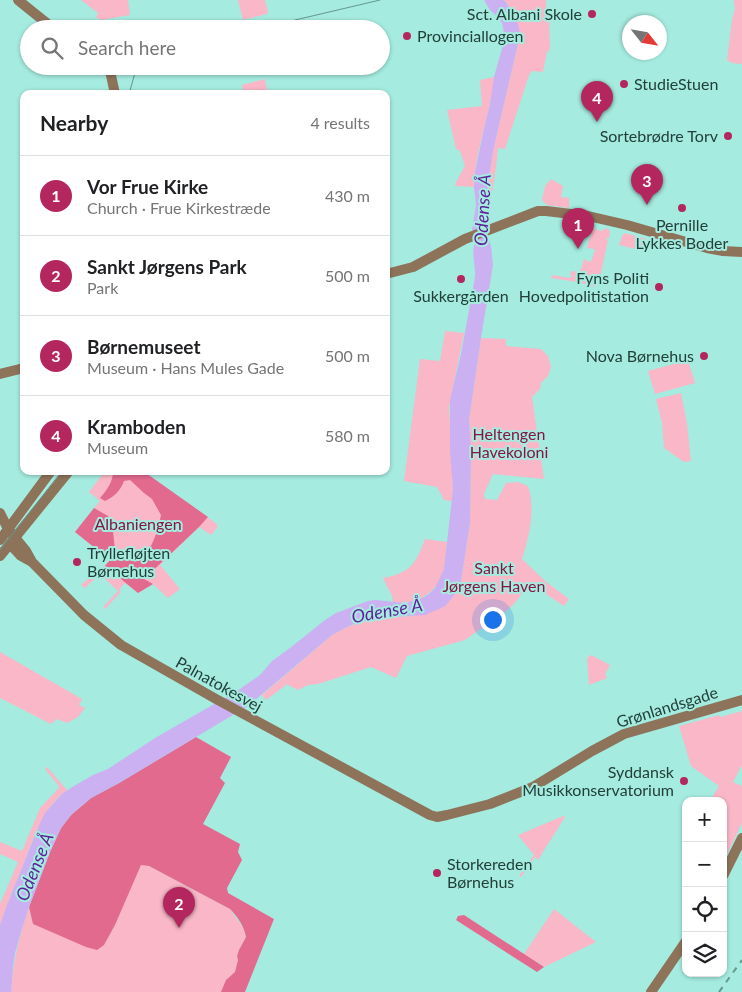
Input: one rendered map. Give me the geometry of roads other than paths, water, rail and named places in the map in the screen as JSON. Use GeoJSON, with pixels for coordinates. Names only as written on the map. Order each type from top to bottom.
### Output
{"type":"FeatureCollection","features":[{"type":"Feature","properties":{"kind":"main road"},"geometry":{"type":"LineString","coordinates":[[18,0],[43,20]]}},
{"type":"Feature","properties":{"kind":"main road"},"geometry":{"type":"LineString","coordinates":[[111,75],[113,90]]}},
{"type":"Feature","properties":{"kind":"main road"},"geometry":{"type":"LineString","coordinates":[[390,273],[420,264],[448,247],[487,230],[532,213],[546,211],[588,216],[707,248],[742,252]]}},
{"type":"Feature","properties":{"kind":"main road"},"geometry":{"type":"LineString","coordinates":[[0,374],[20,369]]}},
{"type":"Feature","properties":{"kind":"main road"},"geometry":{"type":"LineString","coordinates":[[0,556],[8,538],[48,475]]}},
{"type":"Feature","properties":{"kind":"main road"},"geometry":{"type":"LineString","coordinates":[[8,538],[65,475]]}},
{"type":"Feature","properties":{"kind":"main road"},"geometry":{"type":"LineString","coordinates":[[0,513],[8,538]]}},
{"type":"Feature","properties":{"kind":"main road","name":"Palnatokesvej"},"geometry":{"type":"LineString","coordinates":[[8,538],[21,556],[32,562],[84,615],[121,645],[216,700],[410,805]]}},
{"type":"Feature","properties":{"kind":"main road","name":"Grønlandsgade"},"geometry":{"type":"LineString","coordinates":[[410,805],[430,815],[437,816],[488,804],[533,787],[624,734],[742,700]]}},
{"type":"Feature","properties":{"kind":"main road"},"geometry":{"type":"LineString","coordinates":[[727,868],[742,838]]}},
{"type":"Feature","properties":{"kind":"main road"},"geometry":{"type":"LineString","coordinates":[[651,992],[682,946]]}},
{"type":"Feature","properties":{"kind":"water","name":"Odense Å"},"geometry":{"type":"Polygon","coordinates":[[[484,0],[504,0],[515,16],[520,35],[493,151],[488,184],[484,225],[491,246],[493,265],[469,420],[471,450],[470,523],[461,581],[457,591],[445,606],[425,615],[389,617],[359,622],[332,635],[248,706],[91,798],[71,815],[61,828],[50,852],[29,907],[15,953],[11,992],[0,992],[0,925],[40,823],[45,813],[63,793],[93,775],[108,769],[155,738],[237,691],[260,675],[272,661],[336,613],[375,600],[406,603],[422,598],[435,588],[444,569],[453,489],[450,450],[450,400],[461,354],[475,277],[473,254],[476,241],[472,230],[476,205],[475,172],[494,77],[505,38],[502,23],[484,0]]]}},
{"type":"Feature","properties":{"kind":"tram line"},"geometry":{"type":"LineString","coordinates":[[295,20],[380,0]]}},
{"type":"Feature","properties":{"kind":"tram line"},"geometry":{"type":"LineString","coordinates":[[130,90],[134,75]]}},
{"type":"Feature","properties":{"kind":"tram line"},"geometry":{"type":"LineString","coordinates":[[0,550],[59,475]]}},
{"type":"Feature","properties":{"kind":"railway"},"geometry":{"type":"LineString","coordinates":[[719,992],[742,960]]}},
{"type":"Feature","properties":{"kind":"place","name":"Sct. Albani Skole"},"geometry":{"type":"Point","coordinates":[592,14]}},
{"type":"Feature","properties":{"kind":"place","name":"Provinciallogen"},"geometry":{"type":"Point","coordinates":[407,36]}},
{"type":"Feature","properties":{"kind":"place","name":"StudieStuen"},"geometry":{"type":"Point","coordinates":[624,84]}},
{"type":"Feature","properties":{"kind":"place","name":"Kramboden"},"geometry":{"type":"Point","coordinates":[597,122]}},
{"type":"Feature","properties":{"kind":"place","name":"Sortebrødre Torv"},"geometry":{"type":"Point","coordinates":[728,136]}},
{"type":"Feature","properties":{"kind":"place","name":"Børnemuseet"},"geometry":{"type":"Point","coordinates":[647,205]}},
{"type":"Feature","properties":{"kind":"place","name":"Pernille Lykkes Boder"},"geometry":{"type":"Point","coordinates":[682,208]}},
{"type":"Feature","properties":{"kind":"place","name":"Vor Frue Kirke"},"geometry":{"type":"Point","coordinates":[578,249]}},
{"type":"Feature","properties":{"kind":"place","name":"Sukkergården"},"geometry":{"type":"Point","coordinates":[461,279]}},
{"type":"Feature","properties":{"kind":"place","name":"Fyns Politi Hovedpolitistation"},"geometry":{"type":"Point","coordinates":[659,287]}},
{"type":"Feature","properties":{"kind":"place","name":"Nova Børnehus"},"geometry":{"type":"Point","coordinates":[704,356]}},
{"type":"Feature","properties":{"kind":"place","name":"Tryllefløjten Børnehus"},"geometry":{"type":"Point","coordinates":[77,562]}},
{"type":"Feature","properties":{"kind":"place","name":"Syddansk Musikkonservatorium"},"geometry":{"type":"Point","coordinates":[684,781]}},
{"type":"Feature","properties":{"kind":"place","name":"Storkereden Børnehus"},"geometry":{"type":"Point","coordinates":[437,873]}},
{"type":"Feature","properties":{"kind":"place","name":"Sankt Jørgens Park"},"geometry":{"type":"Point","coordinates":[179,928]}},
{"type":"Feature","properties":{"kind":"park label","name":"Heltengen Havekoloni"},"geometry":{"type":"Point","coordinates":[509,443]}},
{"type":"Feature","properties":{"kind":"park label","name":"Albaniengen"},"geometry":{"type":"Point","coordinates":[138,524]}},
{"type":"Feature","properties":{"kind":"park label","name":"Sankt Jørgens Haven"},"geometry":{"type":"Point","coordinates":[494,577]}}]}
